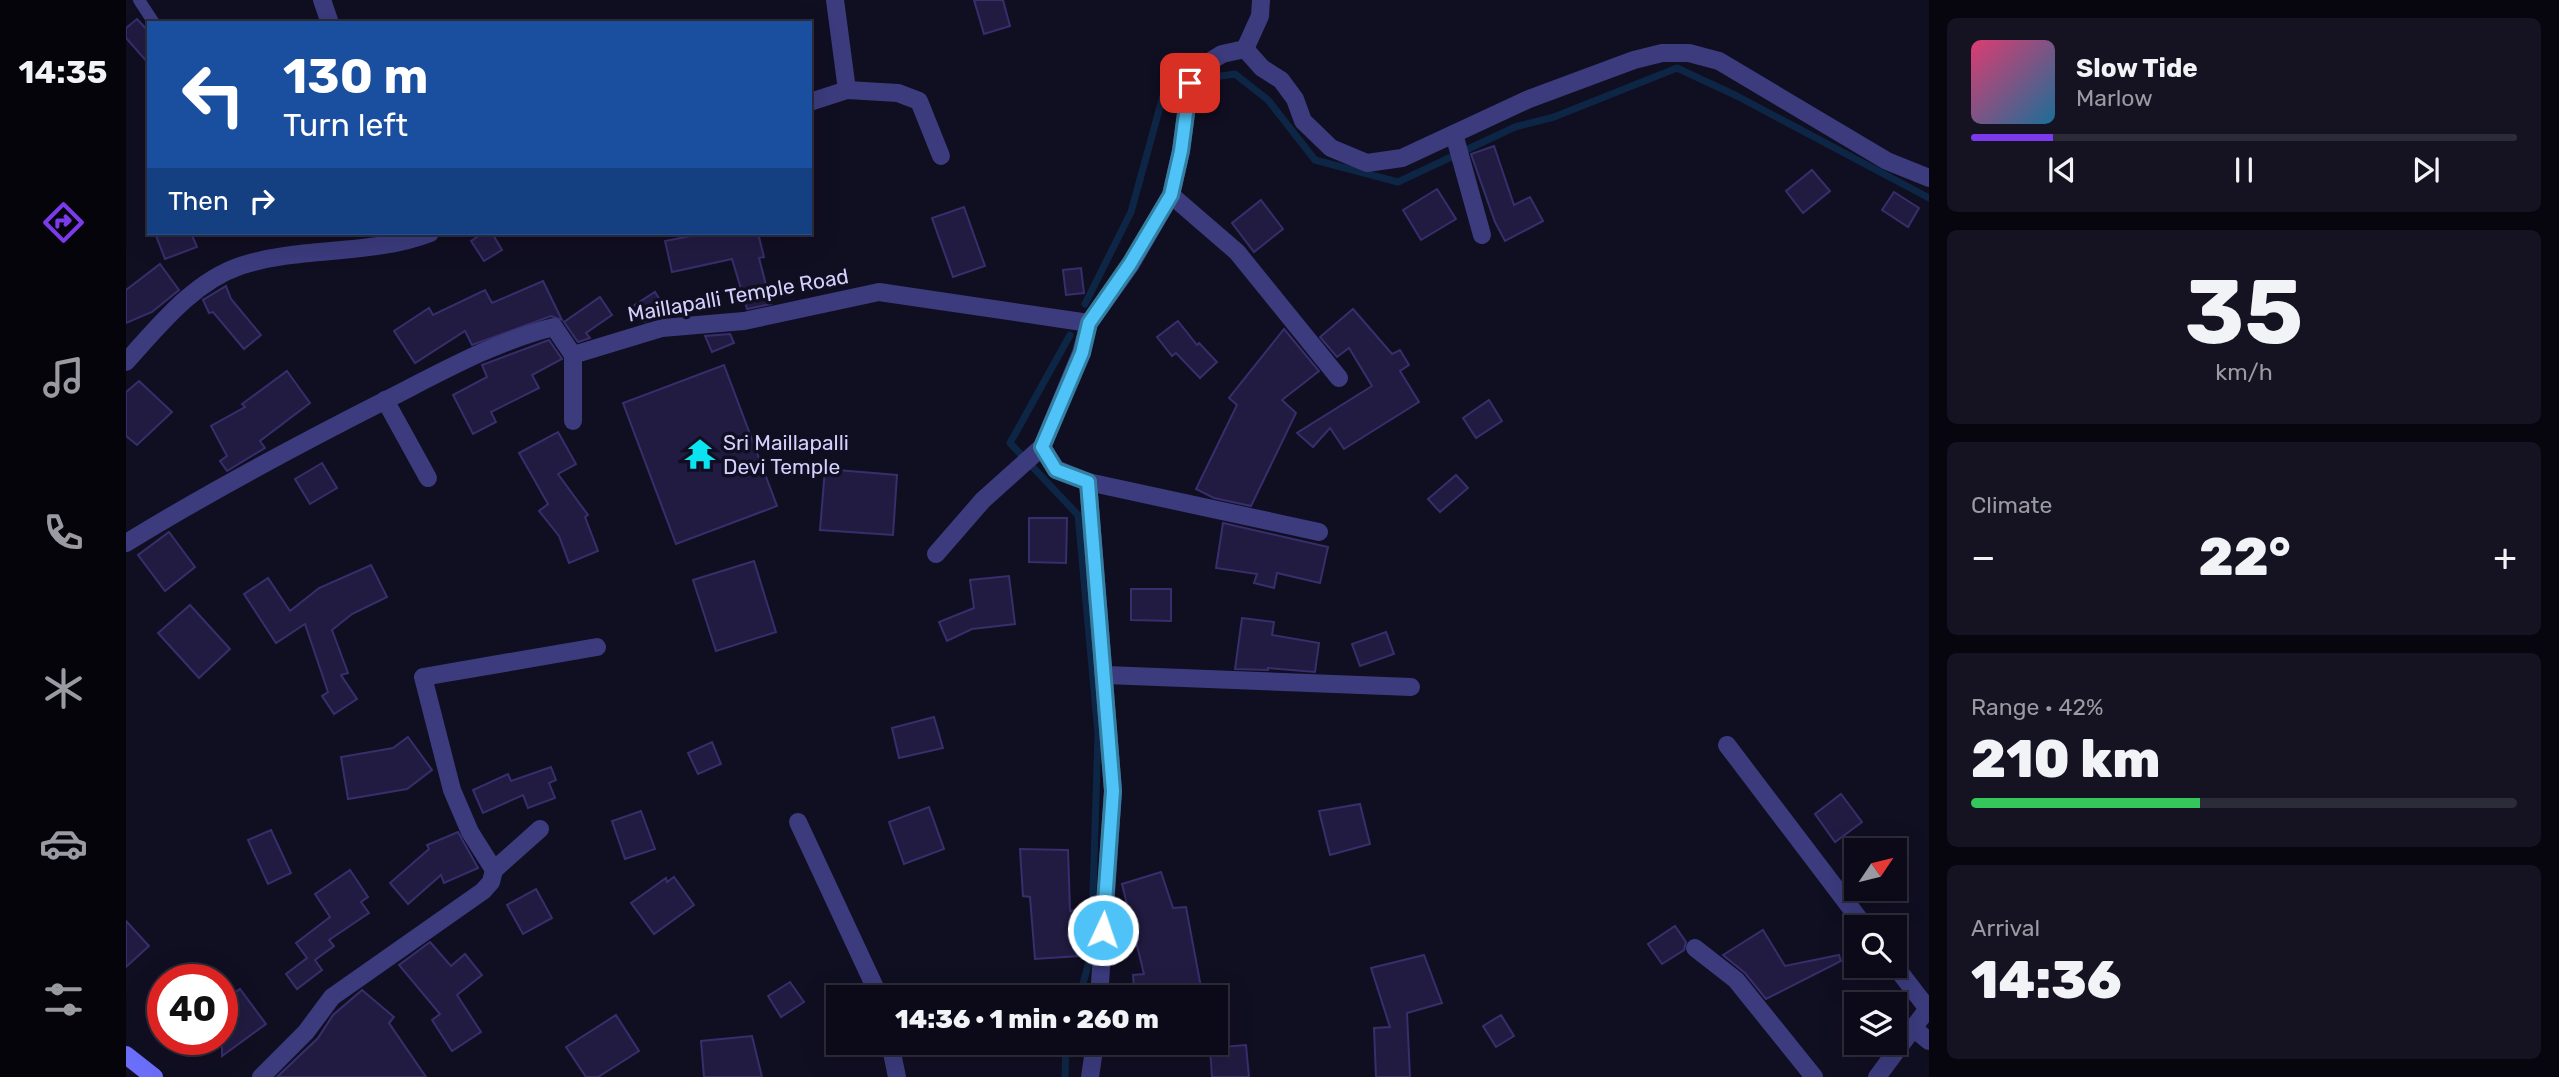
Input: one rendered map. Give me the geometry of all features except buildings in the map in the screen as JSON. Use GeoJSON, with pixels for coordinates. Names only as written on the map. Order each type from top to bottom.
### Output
{"type":"FeatureCollection","features":[{"type":"Feature","properties":{"kind":"main road"},"geometry":{"type":"LineString","coordinates":[[126,1055],[154,1077]]}},
{"type":"Feature","properties":{"kind":"street"},"geometry":{"type":"LineString","coordinates":[[322,0],[329,21]]}},
{"type":"Feature","properties":{"kind":"street"},"geometry":{"type":"LineString","coordinates":[[835,0],[847,90]]}},
{"type":"Feature","properties":{"kind":"street"},"geometry":{"type":"LineString","coordinates":[[1245,49],[1260,16],[1261,0]]}},
{"type":"Feature","properties":{"kind":"street"},"geometry":{"type":"LineString","coordinates":[[1245,49],[1262,68],[1281,80],[1295,99],[1303,121],[1331,148],[1367,163],[1402,158],[1599,71],[1662,53],[1689,53],[1719,61],[1886,161],[1929,178]]}},
{"type":"Feature","properties":{"kind":"street"},"geometry":{"type":"LineString","coordinates":[[936,554],[983,500],[1042,447],[1082,353],[1089,323],[1130,264],[1171,195],[1181,151],[1190,83],[1206,64],[1222,54],[1245,49]]}},
{"type":"Feature","properties":{"kind":"street"},"geometry":{"type":"LineString","coordinates":[[812,101],[847,90],[898,93],[919,101],[941,156]]}},
{"type":"Feature","properties":{"kind":"street"},"geometry":{"type":"LineString","coordinates":[[1454,134],[1482,235]]}},
{"type":"Feature","properties":{"kind":"street"},"geometry":{"type":"LineString","coordinates":[[1171,195],[1237,252],[1339,378]]}},
{"type":"Feature","properties":{"kind":"street"},"geometry":{"type":"LineString","coordinates":[[126,362],[193,292],[239,267],[313,253],[408,241],[424,235]]}},
{"type":"Feature","properties":{"kind":"street","name":"Maillapalli Temple Road"},"geometry":{"type":"LineString","coordinates":[[573,355],[662,328],[744,320],[879,292],[1089,323]]}},
{"type":"Feature","properties":{"kind":"street"},"geometry":{"type":"LineString","coordinates":[[126,543],[301,443],[385,400],[530,333],[554,327],[573,355],[573,421]]}},
{"type":"Feature","properties":{"kind":"street"},"geometry":{"type":"LineString","coordinates":[[385,400],[428,478]]}},
{"type":"Feature","properties":{"kind":"street"},"geometry":{"type":"LineString","coordinates":[[1042,447],[1056,470],[1088,482],[1319,532]]}},
{"type":"Feature","properties":{"kind":"street"},"geometry":{"type":"LineString","coordinates":[[1088,482],[1106,675],[1113,791],[1099,985]]}},
{"type":"Feature","properties":{"kind":"street"},"geometry":{"type":"LineString","coordinates":[[494,870],[470,831],[452,790],[423,677],[597,647]]}},
{"type":"Feature","properties":{"kind":"street"},"geometry":{"type":"LineString","coordinates":[[1106,675],[1412,687]]}},
{"type":"Feature","properties":{"kind":"street"},"geometry":{"type":"LineString","coordinates":[[1727,745],[1856,915]]}},
{"type":"Feature","properties":{"kind":"street"},"geometry":{"type":"LineString","coordinates":[[798,822],[874,985]]}},
{"type":"Feature","properties":{"kind":"street"},"geometry":{"type":"LineString","coordinates":[[261,1077],[306,1032],[332,997],[483,891],[491,882],[494,870],[540,829]]}},
{"type":"Feature","properties":{"kind":"street"},"geometry":{"type":"LineString","coordinates":[[1696,948],[1736,980],[1814,1077]]}},
{"type":"Feature","properties":{"kind":"street"},"geometry":{"type":"LineString","coordinates":[[1877,1077],[1928,1008],[1904,978]]}},
{"type":"Feature","properties":{"kind":"street"},"geometry":{"type":"LineString","coordinates":[[1913,1028],[1929,1041]]}},
{"type":"Feature","properties":{"kind":"street"},"geometry":{"type":"LineString","coordinates":[[892,1055],[897,1077]]}},
{"type":"Feature","properties":{"kind":"street"},"geometry":{"type":"LineString","coordinates":[[1090,1077],[1093,1055]]}},
{"type":"Feature","properties":{"kind":"lane"},"geometry":{"type":"LineString","coordinates":[[139,0],[153,21]]}},
{"type":"Feature","properties":{"kind":"waterway"},"geometry":{"type":"LineString","coordinates":[[1221,76],[1235,74],[1268,100],[1315,160],[1398,182],[1515,127],[1554,117],[1677,68],[1737,96],[1929,198]]}},
{"type":"Feature","properties":{"kind":"waterway"},"geometry":{"type":"LineString","coordinates":[[1085,304],[1131,212],[1166,85]]}},
{"type":"Feature","properties":{"kind":"waterway"},"geometry":{"type":"LineString","coordinates":[[1070,335],[1010,443],[1078,515],[1098,733],[1091,955],[1083,985]]}},
{"type":"Feature","properties":{"kind":"waterway"},"geometry":{"type":"LineString","coordinates":[[1065,1077],[1066,1055]]}},
{"type":"Feature","properties":{"kind":"place","name":"Sri Maillapalli Devi Temple"},"geometry":{"type":"Point","coordinates":[700,454]}},
{"type":"Feature","properties":{"kind":"route"},"geometry":{"type":"LineString","coordinates":[[1103,930],[1113,791],[1106,675],[1088,482],[1056,470],[1042,447],[1082,353],[1089,323],[1130,264],[1171,195],[1181,151],[1190,83]]}}]}
